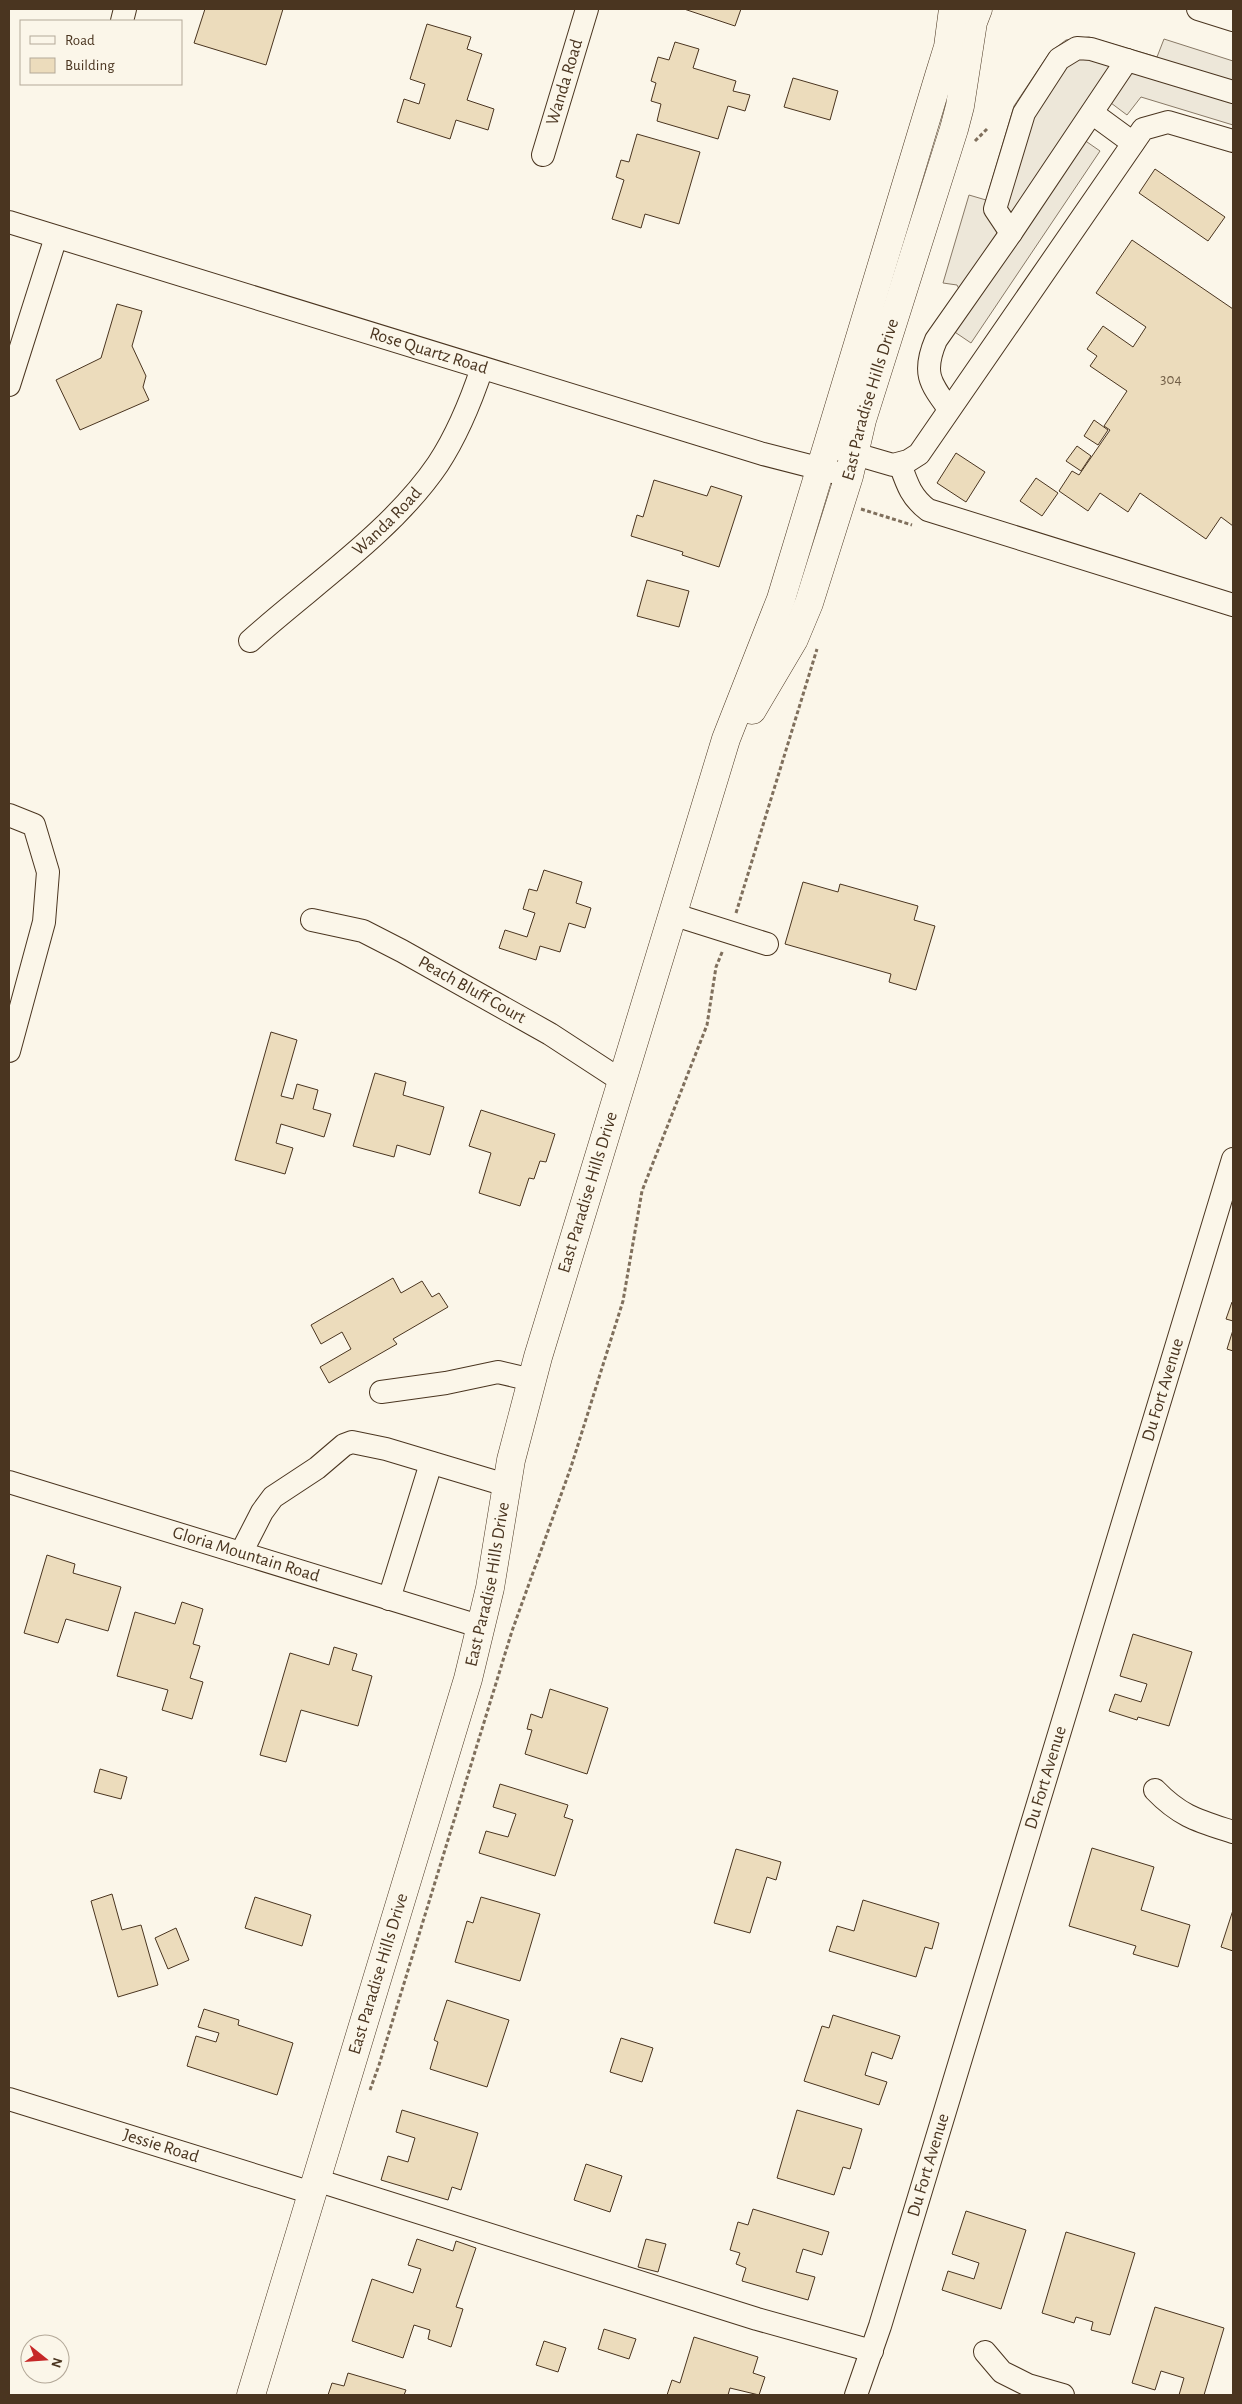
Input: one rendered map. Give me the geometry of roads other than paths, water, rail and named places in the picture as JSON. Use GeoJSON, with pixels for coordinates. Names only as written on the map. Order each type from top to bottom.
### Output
{"type":"FeatureCollection","features":[{"type":"Feature","properties":{"kind":"main road","name":"East Paradise Hills Drive"},"geometry":{"type":"LineString","coordinates":[[251,2395],[468,1679],[482,1627],[506,1485],[532,1380],[726,739],[771,628],[824,457],[939,76],[949,38],[953,9]]}},
{"type":"Feature","properties":{"kind":"main road","name":"East Paradise Hills Drive"},"geometry":{"type":"LineString","coordinates":[[716,772],[801,624],[851,465],[862,420],[958,114],[973,22],[978,9]]}},
{"type":"Feature","properties":{"kind":"street","name":"Wanda Road"},"geometry":{"type":"LineString","coordinates":[[543,155],[587,9]]}},
{"type":"Feature","properties":{"kind":"street"},"geometry":{"type":"LineString","coordinates":[[1198,9],[1233,20]]}},
{"type":"Feature","properties":{"kind":"street"},"geometry":{"type":"LineString","coordinates":[[1011,233],[996,209],[1024,113],[1054,67],[1066,53],[1077,48],[1091,49],[1233,92]]}},
{"type":"Feature","properties":{"kind":"street"},"geometry":{"type":"LineString","coordinates":[[949,410],[934,388],[928,374],[930,356],[936,340],[1011,233],[1127,60]]}},
{"type":"Feature","properties":{"kind":"street"},"geometry":{"type":"LineString","coordinates":[[1092,113],[1134,143]]}},
{"type":"Feature","properties":{"kind":"street"},"geometry":{"type":"LineString","coordinates":[[1233,141],[1168,122],[1143,129],[919,454],[900,464],[909,490],[917,502],[928,510],[1233,605]]}},
{"type":"Feature","properties":{"kind":"street","name":"Rose Quartz Road"},"geometry":{"type":"LineString","coordinates":[[9,222],[763,454],[824,457],[851,465],[893,466],[900,464]]}},
{"type":"Feature","properties":{"kind":"street"},"geometry":{"type":"LineString","coordinates":[[9,385],[56,237]]}},
{"type":"Feature","properties":{"kind":"street","name":"Wanda Road"},"geometry":{"type":"LineString","coordinates":[[250,641],[392,518],[416,491],[438,464],[464,417],[482,368]]}},
{"type":"Feature","properties":{"kind":"street"},"geometry":{"type":"LineString","coordinates":[[9,815],[34,825],[48,872],[44,922],[9,1051]]}},
{"type":"Feature","properties":{"kind":"street"},"geometry":{"type":"LineString","coordinates":[[672,914],[767,944]]}},
{"type":"Feature","properties":{"kind":"street","name":"Peach Bluff Court"},"geometry":{"type":"LineString","coordinates":[[312,920],[363,931],[402,951],[550,1034],[622,1081]]}},
{"type":"Feature","properties":{"kind":"street","name":"Du Fort Avenue"},"geometry":{"type":"LineString","coordinates":[[856,2395],[872,2351],[1233,1159]]}},
{"type":"Feature","properties":{"kind":"street"},"geometry":{"type":"LineString","coordinates":[[381,1392],[446,1383],[498,1372],[532,1380]]}},
{"type":"Feature","properties":{"kind":"street"},"geometry":{"type":"LineString","coordinates":[[241,1553],[272,1497],[317,1468],[344,1445],[359,1442],[506,1485]]}},
{"type":"Feature","properties":{"kind":"street"},"geometry":{"type":"LineString","coordinates":[[389,1599],[431,1463]]}},
{"type":"Feature","properties":{"kind":"street","name":"Gloria Mountain Road"},"geometry":{"type":"LineString","coordinates":[[9,1482],[482,1627]]}},
{"type":"Feature","properties":{"kind":"street"},"geometry":{"type":"LineString","coordinates":[[1155,1790],[1171,1807],[1191,1819],[1233,1832]]}},
{"type":"Feature","properties":{"kind":"street","name":"Jessie Road"},"geometry":{"type":"LineString","coordinates":[[9,2099],[872,2351]]}},
{"type":"Feature","properties":{"kind":"street"},"geometry":{"type":"LineString","coordinates":[[985,2352],[1002,2372],[1028,2385],[1063,2395]]}}]}
